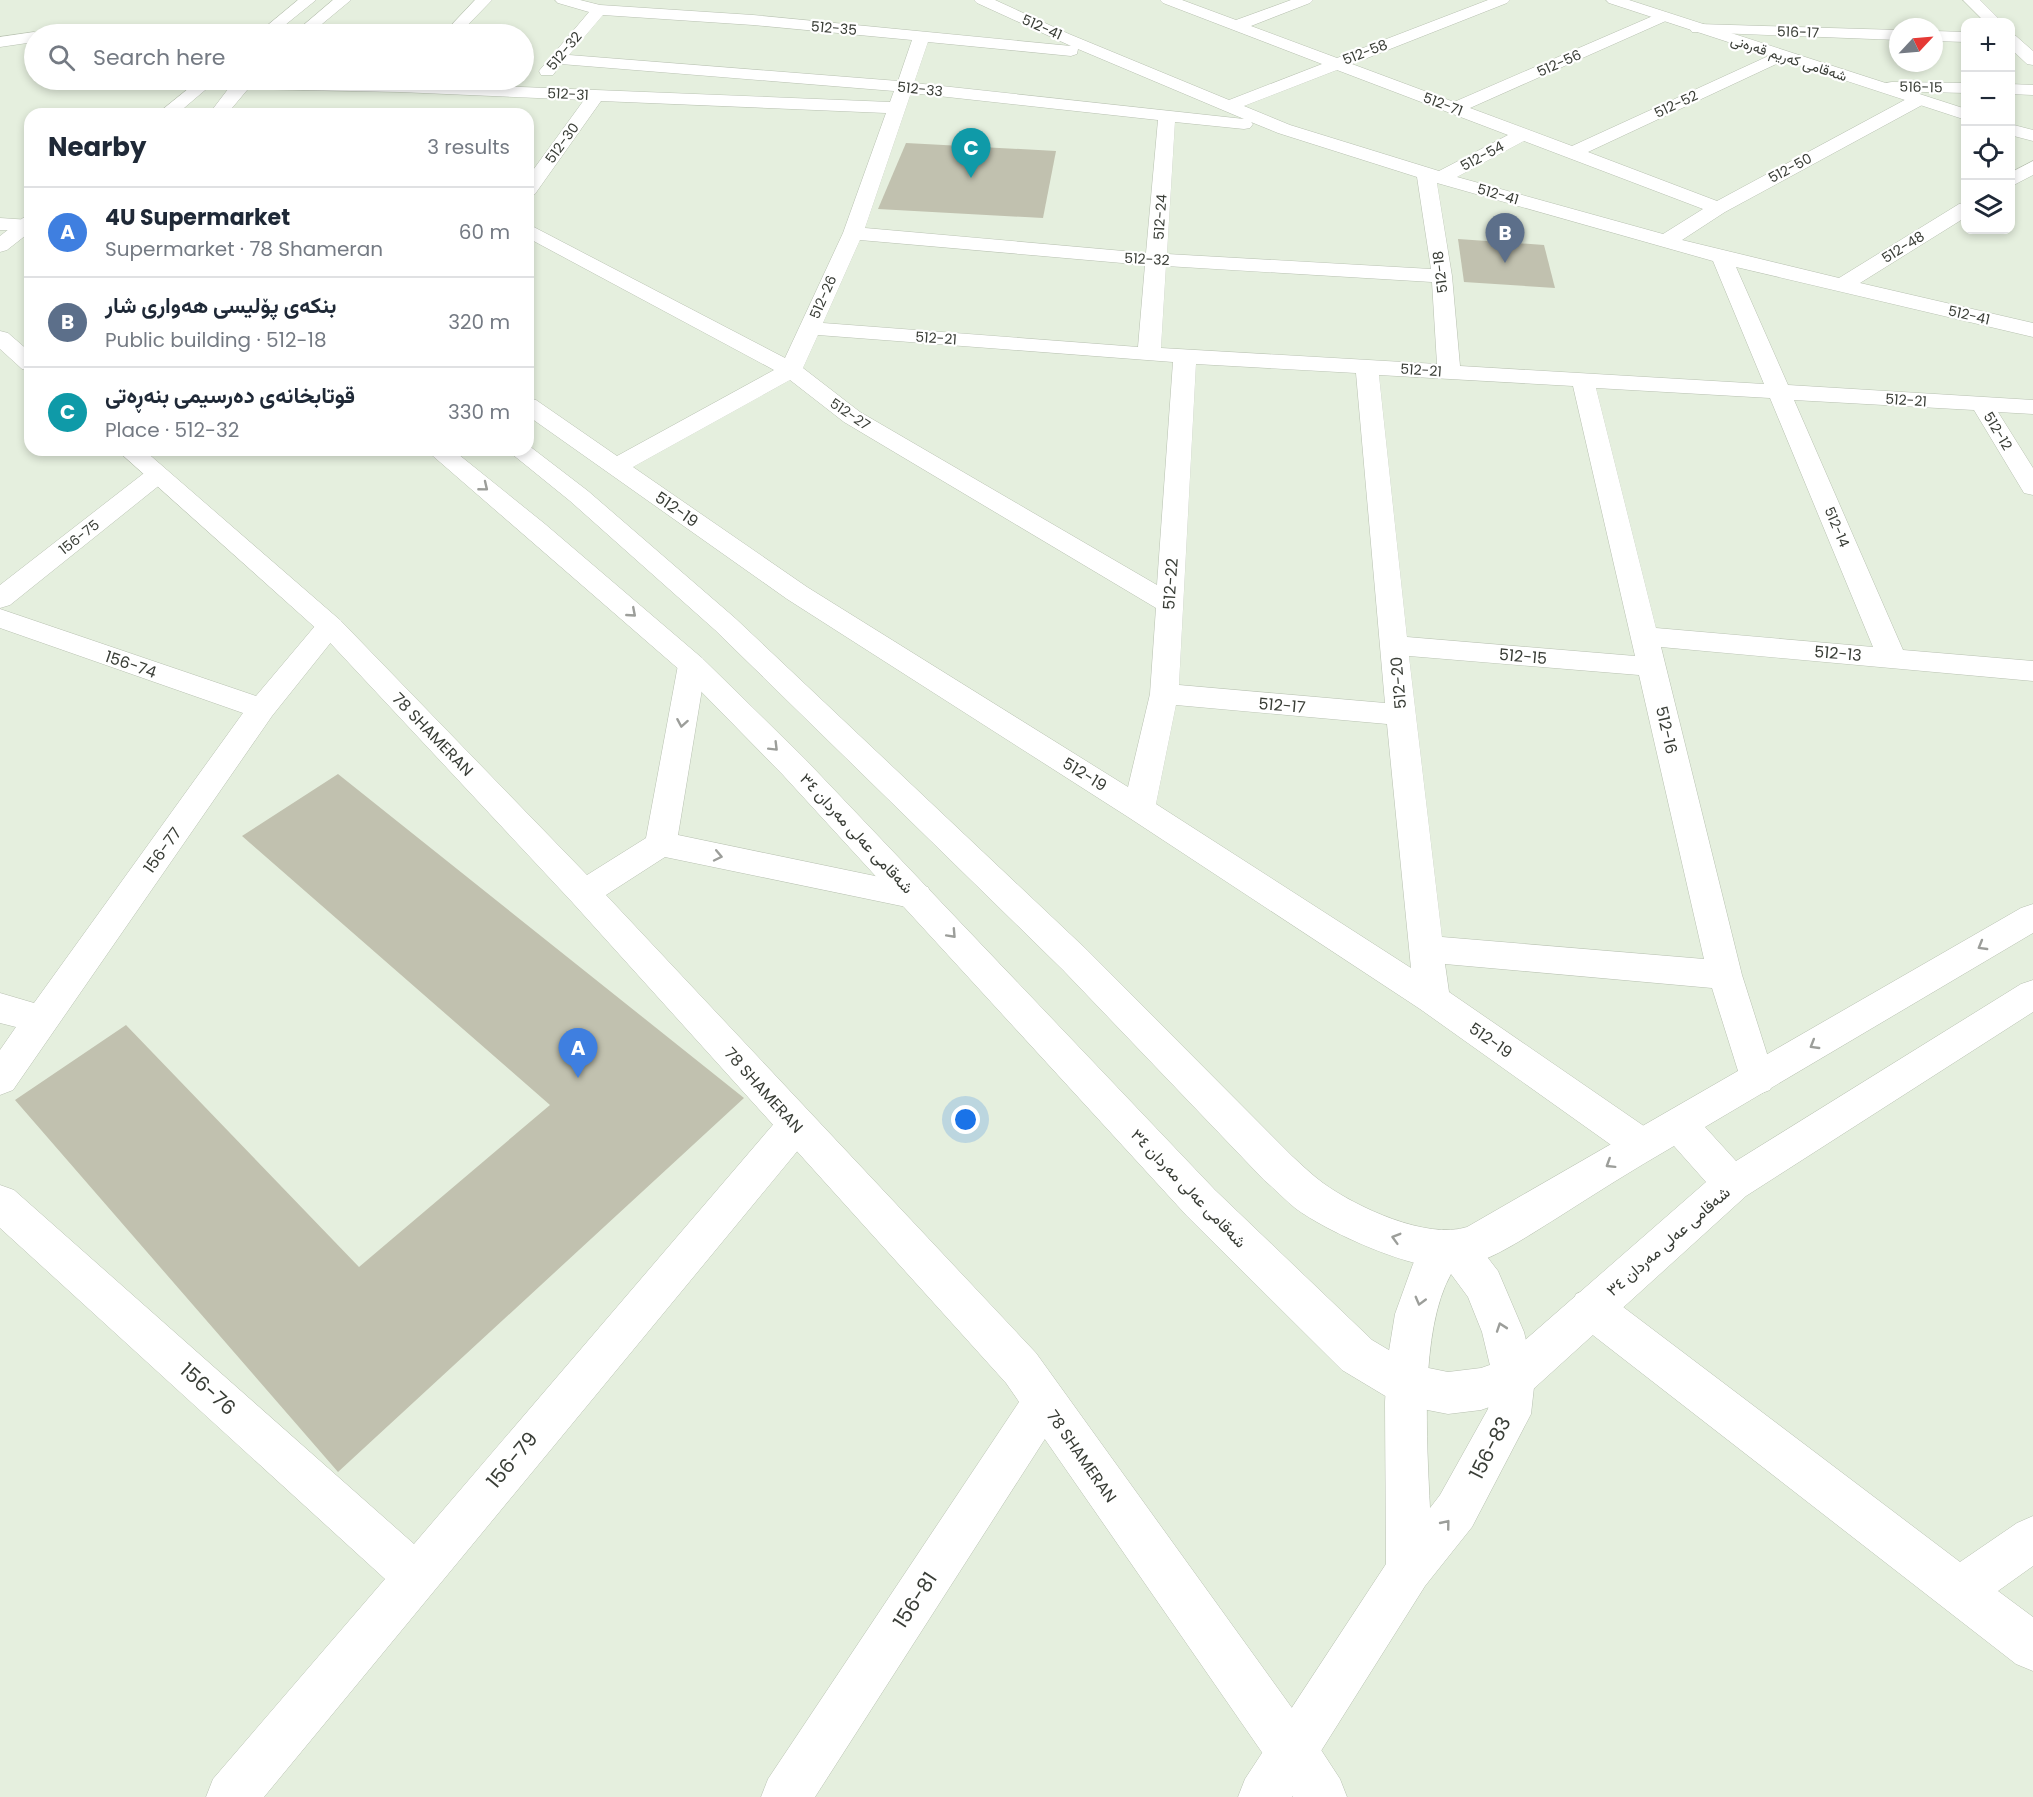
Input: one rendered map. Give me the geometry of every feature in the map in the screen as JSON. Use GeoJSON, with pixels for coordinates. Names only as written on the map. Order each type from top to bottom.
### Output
{"type":"FeatureCollection","features":[{"type":"Feature","properties":{"kind":"street"},"geometry":{"type":"LineString","coordinates":[[278,24],[308,0]]}},
{"type":"Feature","properties":{"kind":"street"},"geometry":{"type":"LineString","coordinates":[[313,24],[342,0]]}},
{"type":"Feature","properties":{"kind":"street"},"geometry":{"type":"LineString","coordinates":[[461,24],[484,0]]}},
{"type":"Feature","properties":{"kind":"street","name":"512-35"},"geometry":{"type":"LineString","coordinates":[[563,0],[598,10],[753,20],[1105,54]]}},
{"type":"Feature","properties":{"kind":"street","name":"512-41"},"geometry":{"type":"LineString","coordinates":[[982,0],[1284,129],[1434,176],[1666,242],[1841,286],[2033,330]]}},
{"type":"Feature","properties":{"kind":"street","name":"512-71"},"geometry":{"type":"LineString","coordinates":[[1168,0],[1718,208]]}},
{"type":"Feature","properties":{"kind":"street"},"geometry":{"type":"LineString","coordinates":[[1236,26],[1305,0]]}},
{"type":"Feature","properties":{"kind":"street","name":"512-58"},"geometry":{"type":"LineString","coordinates":[[1229,106],[1502,0]]}},
{"type":"Feature","properties":{"kind":"street","name":"شەقامی کەریم قەرەنی"},"geometry":{"type":"LineString","coordinates":[[1614,0],[1961,114]]}},
{"type":"Feature","properties":{"kind":"street"},"geometry":{"type":"LineString","coordinates":[[1971,0],[1990,18]]}},
{"type":"Feature","properties":{"kind":"street"},"geometry":{"type":"LineString","coordinates":[[753,20],[764,7]]}},
{"type":"Feature","properties":{"kind":"street","name":"512-32"},"geometry":{"type":"LineString","coordinates":[[534,89],[556,59],[598,10]]}},
{"type":"Feature","properties":{"kind":"street","name":"512-56"},"geometry":{"type":"LineString","coordinates":[[1455,108],[1662,16]]}},
{"type":"Feature","properties":{"kind":"street","name":"516-17"},"geometry":{"type":"LineString","coordinates":[[1698,29],[1889,35]]}},
{"type":"Feature","properties":{"kind":"street","name":"512-26"},"geometry":{"type":"LineString","coordinates":[[790,370],[852,233],[922,36]]}},
{"type":"Feature","properties":{"kind":"street"},"geometry":{"type":"LineString","coordinates":[[1943,36],[1961,37]]}},
{"type":"Feature","properties":{"kind":"street"},"geometry":{"type":"LineString","coordinates":[[0,42],[24,38]]}},
{"type":"Feature","properties":{"kind":"street"},"geometry":{"type":"LineString","coordinates":[[2015,44],[2033,60]]}},
{"type":"Feature","properties":{"kind":"street","name":"512-52"},"geometry":{"type":"LineString","coordinates":[[1572,153],[1781,56]]}},
{"type":"Feature","properties":{"kind":"street","name":"512-33"},"geometry":{"type":"LineString","coordinates":[[556,59],[904,87],[1284,129]]}},
{"type":"Feature","properties":{"kind":"street","name":"516-15"},"geometry":{"type":"LineString","coordinates":[[1876,86],[1961,88]]}},
{"type":"Feature","properties":{"kind":"street"},"geometry":{"type":"LineString","coordinates":[[2015,89],[2033,90]]}},
{"type":"Feature","properties":{"kind":"street"},"geometry":{"type":"LineString","coordinates":[[174,108],[196,90]]}},
{"type":"Feature","properties":{"kind":"street"},"geometry":{"type":"LineString","coordinates":[[224,108],[238,90]]}},
{"type":"Feature","properties":{"kind":"street","name":"512-31"},"geometry":{"type":"LineString","coordinates":[[504,90],[896,108]]}},
{"type":"Feature","properties":{"kind":"street","name":"512-30"},"geometry":{"type":"LineString","coordinates":[[537,163],[597,95]]}},
{"type":"Feature","properties":{"kind":"street","name":"512-50"},"geometry":{"type":"LineString","coordinates":[[1666,242],[1718,208],[1918,100]]}},
{"type":"Feature","properties":{"kind":"street","name":"512-24"},"geometry":{"type":"LineString","coordinates":[[1149,354],[1167,116]]}},
{"type":"Feature","properties":{"kind":"street"},"geometry":{"type":"LineString","coordinates":[[2015,131],[2033,136]]}},
{"type":"Feature","properties":{"kind":"street","name":"512-54"},"geometry":{"type":"LineString","coordinates":[[1434,176],[1523,134]]}},
{"type":"Feature","properties":{"kind":"street"},"geometry":{"type":"LineString","coordinates":[[2012,180],[2033,167]]}},
{"type":"Feature","properties":{"kind":"street","name":"512-18"},"geometry":{"type":"LineString","coordinates":[[1434,176],[1449,372]]}},
{"type":"Feature","properties":{"kind":"street","name":"512-48"},"geometry":{"type":"LineString","coordinates":[[1841,286],[1961,211]]}},
{"type":"Feature","properties":{"kind":"street"},"geometry":{"type":"LineString","coordinates":[[0,224],[24,224]]}},
{"type":"Feature","properties":{"kind":"street"},"geometry":{"type":"LineString","coordinates":[[0,246],[24,227]]}},
{"type":"Feature","properties":{"kind":"street","name":"512-27"},"geometry":{"type":"LineString","coordinates":[[534,233],[790,370],[852,417],[1169,604]]}},
{"type":"Feature","properties":{"kind":"street","name":"512-32"},"geometry":{"type":"LineString","coordinates":[[852,233],[1157,260],[1442,276]]}},
{"type":"Feature","properties":{"kind":"street","name":"512-14"},"geometry":{"type":"LineString","coordinates":[[1722,257],[1892,658]]}},
{"type":"Feature","properties":{"kind":"street","name":"512-21"},"geometry":{"type":"LineString","coordinates":[[809,328],[1149,354],[1781,394],[2033,407]]}},
{"type":"Feature","properties":{"kind":"street"},"geometry":{"type":"LineString","coordinates":[[0,338],[24,359]]}},
{"type":"Feature","properties":{"kind":"street","name":"512-22"},"geometry":{"type":"LineString","coordinates":[[1139,809],[1164,694],[1185,356]]}},
{"type":"Feature","properties":{"kind":"street","name":"512-20"},"geometry":{"type":"LineString","coordinates":[[1367,367],[1432,999]]}},
{"type":"Feature","properties":{"kind":"street"},"geometry":{"type":"LineString","coordinates":[[616,466],[790,370]]}},
{"type":"Feature","properties":{"kind":"street","name":"512-16"},"geometry":{"type":"LineString","coordinates":[[1583,380],[1725,975],[1757,1079]]}},
{"type":"Feature","properties":{"kind":"street","name":"512-12"},"geometry":{"type":"LineString","coordinates":[[1983,405],[2033,488]]}},
{"type":"Feature","properties":{"kind":"street","name":"512-19"},"geometry":{"type":"LineString","coordinates":[[534,409],[797,593],[1139,809],[1432,999],[1641,1145]]}},
{"type":"Feature","properties":{"kind":"street","name":"78 SHAMERAN"},"geometry":{"type":"LineString","coordinates":[[136,456],[330,626],[584,893],[1021,1368],[1292,1751],[1322,1797]]}},
{"type":"Feature","properties":{"kind":"street","name":"شەقامی عەلی مەردان ٣٤"},"geometry":{"type":"LineString","coordinates":[[445,456],[536,530],[693,665],[794,766],[1201,1203],[1357,1355],[1407,1385],[1448,1394],[1481,1389],[1514,1378],[1732,1184],[1952,1043],[2033,994]]}},
{"type":"Feature","properties":{"kind":"street"},"geometry":{"type":"LineString","coordinates":[[527,456],[579,496],[725,624],[1067,952],[1278,1168],[1310,1196],[1345,1217],[1371,1229],[1451,1249]]}},
{"type":"Feature","properties":{"kind":"street","name":"156-75"},"geometry":{"type":"LineString","coordinates":[[0,599],[157,475]]}},
{"type":"Feature","properties":{"kind":"street","name":"156-74"},"geometry":{"type":"LineString","coordinates":[[0,618],[262,710]]}},
{"type":"Feature","properties":{"kind":"street","name":"156-77"},"geometry":{"type":"LineString","coordinates":[[0,1079],[262,710],[330,626]]}},
{"type":"Feature","properties":{"kind":"street","name":"512-13"},"geometry":{"type":"LineString","coordinates":[[1644,636],[2033,671]]}},
{"type":"Feature","properties":{"kind":"street","name":"512-15"},"geometry":{"type":"LineString","coordinates":[[1394,645],[1652,667]]}},
{"type":"Feature","properties":{"kind":"street"},"geometry":{"type":"LineString","coordinates":[[661,844],[693,665]]}},
{"type":"Feature","properties":{"kind":"street","name":"512-17"},"geometry":{"type":"LineString","coordinates":[[1164,694],[1401,715]]}},
{"type":"Feature","properties":{"kind":"street"},"geometry":{"type":"LineString","coordinates":[[584,893],[661,844],[916,896]]}},
{"type":"Feature","properties":{"kind":"street"},"geometry":{"type":"LineString","coordinates":[[1409,1570],[1407,1385],[1414,1320],[1434,1262],[1451,1249],[1476,1243],[1517,1221],[1641,1145],[2033,917]]}},
{"type":"Feature","properties":{"kind":"street"},"geometry":{"type":"LineString","coordinates":[[1428,949],[1725,975]]}},
{"type":"Feature","properties":{"kind":"street"},"geometry":{"type":"LineString","coordinates":[[0,1008],[41,1020]]}},
{"type":"Feature","properties":{"kind":"street"},"geometry":{"type":"LineString","coordinates":[[1678,1124],[1732,1184]]}},
{"type":"Feature","properties":{"kind":"street","name":"156-79"},"geometry":{"type":"LineString","coordinates":[[231,1797],[415,1575],[796,1125]]}},
{"type":"Feature","properties":{"kind":"street","name":"156-76"},"geometry":{"type":"LineString","coordinates":[[0,1203],[415,1575]]}},
{"type":"Feature","properties":{"kind":"street","name":"156-83"},"geometry":{"type":"LineString","coordinates":[[1263,1797],[1409,1570],[1456,1511],[1509,1414],[1514,1378],[1503,1332],[1484,1284],[1451,1249]]}},
{"type":"Feature","properties":{"kind":"street"},"geometry":{"type":"LineString","coordinates":[[1591,1308],[2033,1647]]}},
{"type":"Feature","properties":{"kind":"street","name":"156-81"},"geometry":{"type":"LineString","coordinates":[[786,1797],[1044,1402]]}},
{"type":"Feature","properties":{"kind":"street"},"geometry":{"type":"LineString","coordinates":[[1960,1590],[2033,1539]]}},
{"type":"Feature","properties":{"kind":"building"},"geometry":{"type":"Polygon","coordinates":[[[906,143],[1056,151],[1043,218],[878,209],[906,143]]]}},
{"type":"Feature","properties":{"kind":"building"},"geometry":{"type":"Polygon","coordinates":[[[1458,239],[1544,245],[1555,288],[1464,282],[1458,239]]]}},
{"type":"Feature","properties":{"kind":"building"},"geometry":{"type":"Polygon","coordinates":[[[338,774],[744,1098],[338,1472],[15,1100],[126,1025],[359,1267],[550,1105],[242,836],[338,774]]]}},
{"type":"Feature","properties":{"kind":"place","name":"قوتابخانەی دەرسیمی بنەڕەتی"},"geometry":{"type":"Point","coordinates":[971,178]}},
{"type":"Feature","properties":{"kind":"place","name":"بنکەی پۆلیسی هەواری شار"},"geometry":{"type":"Point","coordinates":[1505,263]}},
{"type":"Feature","properties":{"kind":"place","name":"4U Supermarket"},"geometry":{"type":"Point","coordinates":[578,1078]}}]}
